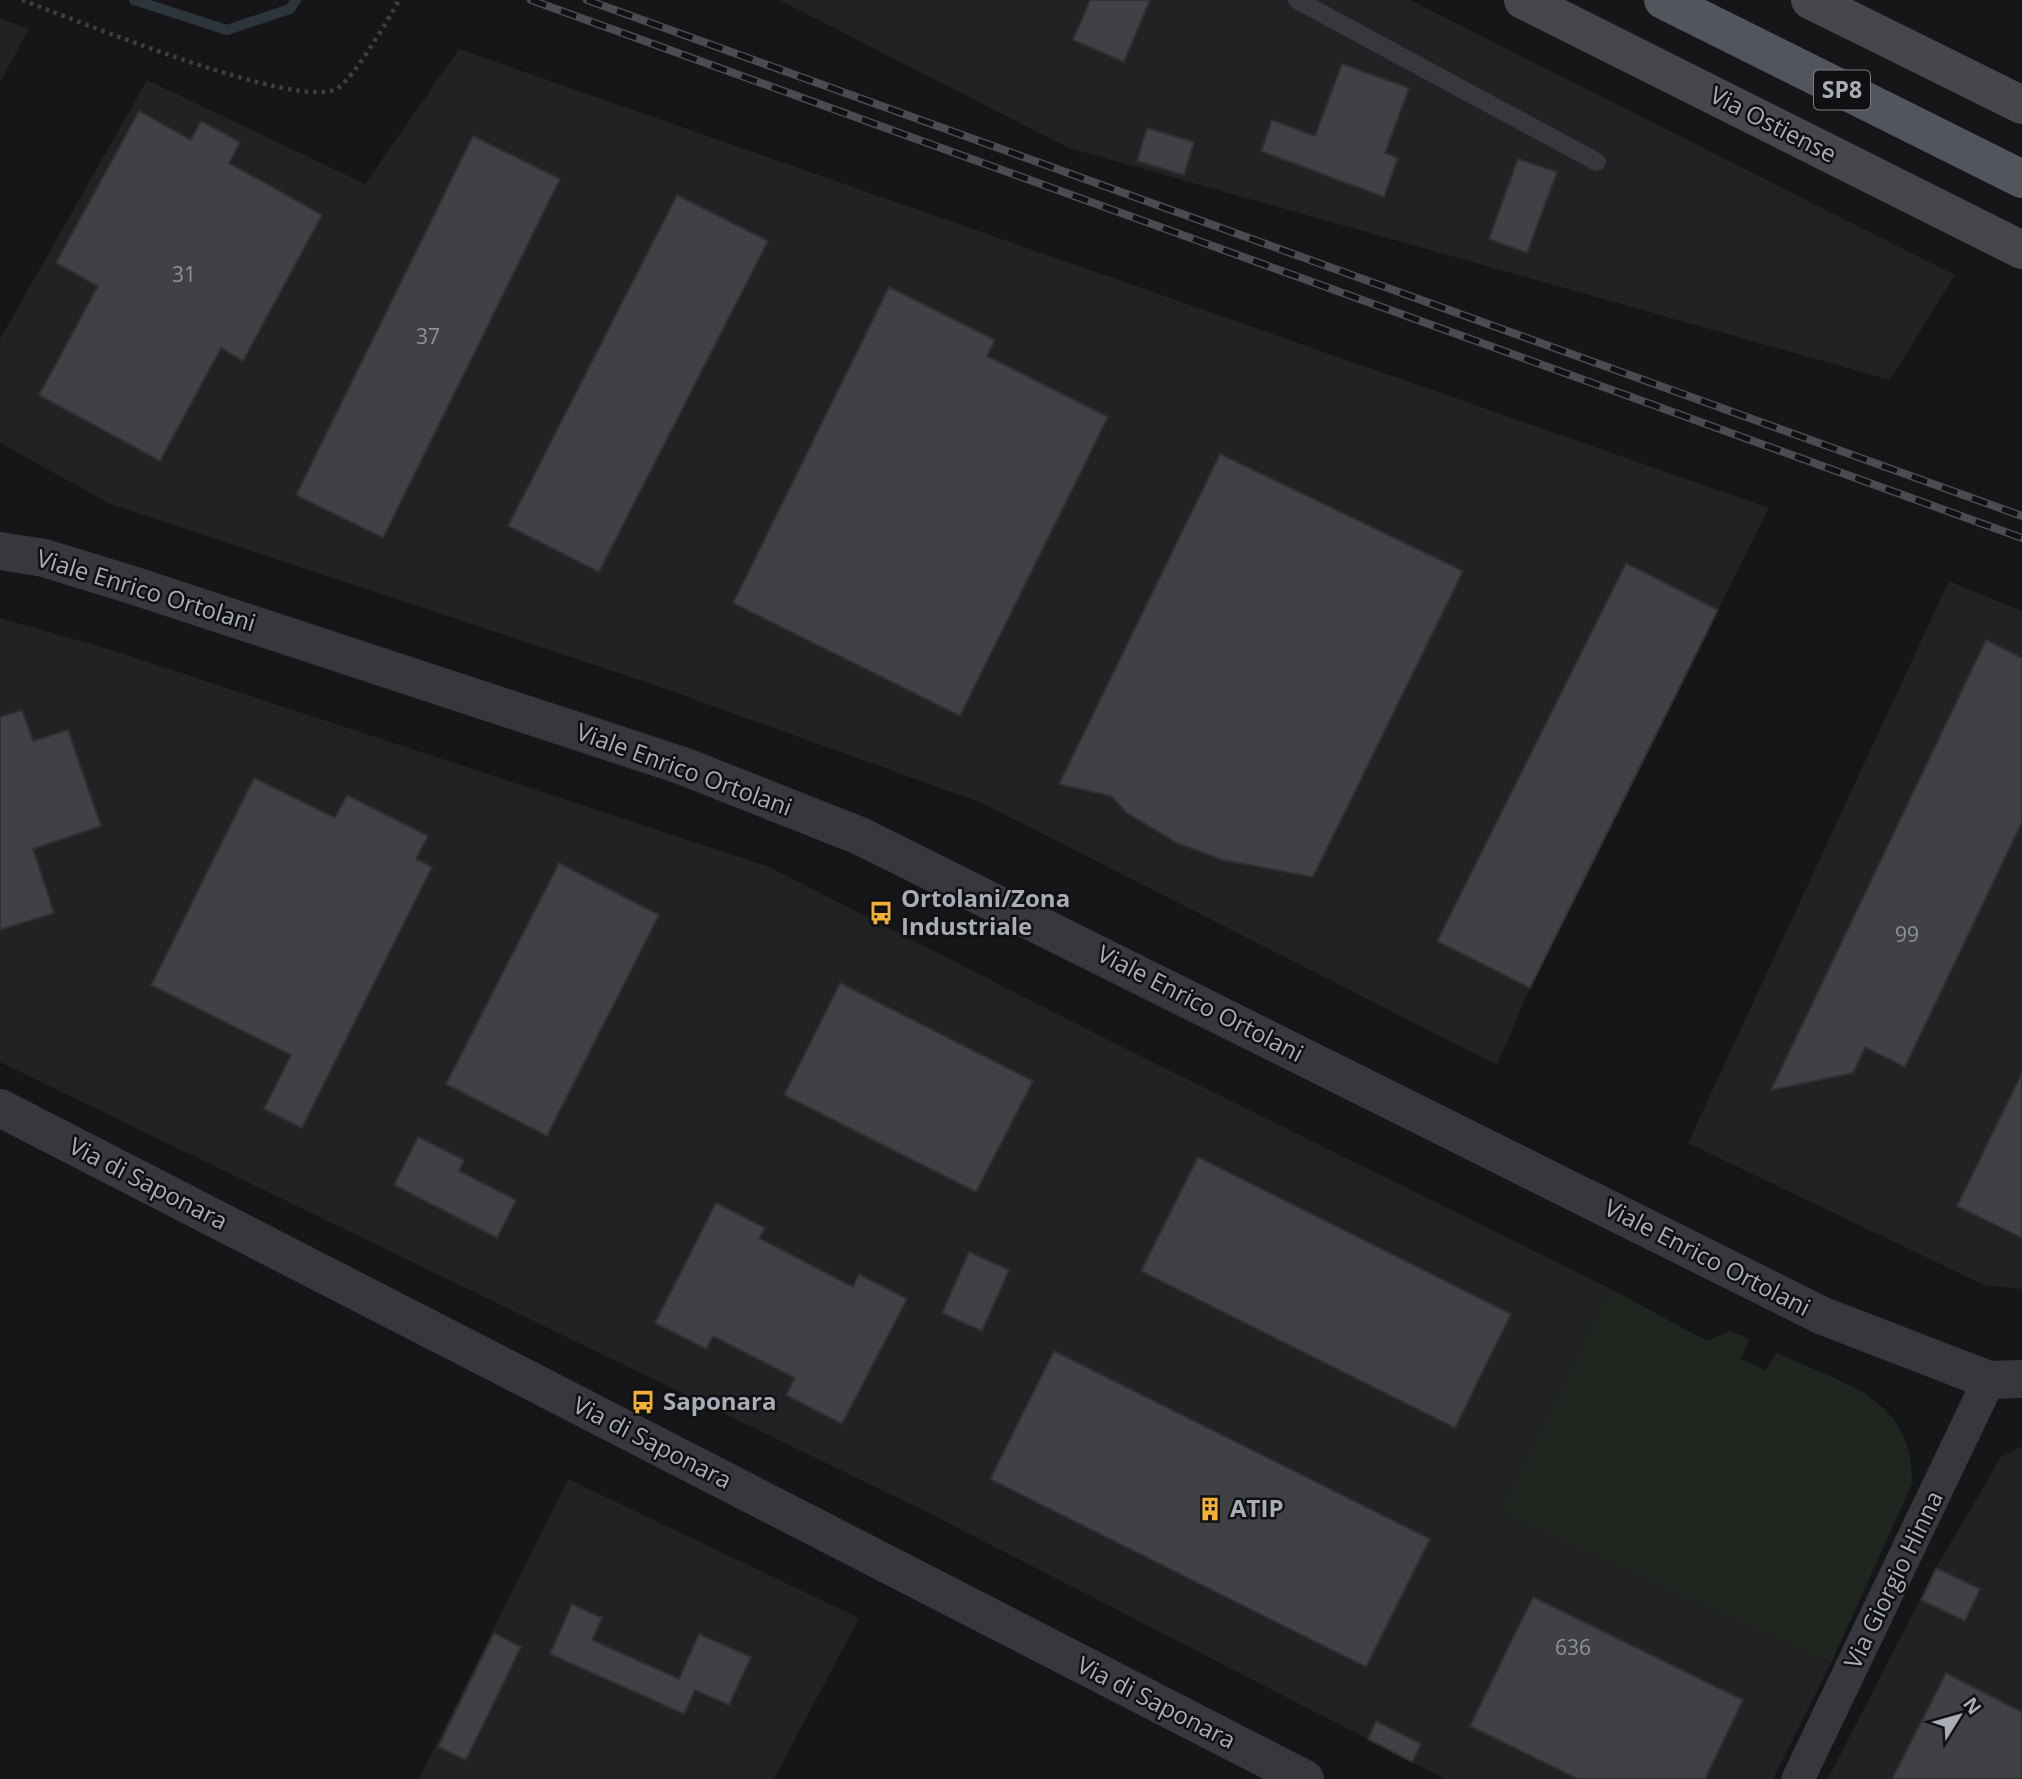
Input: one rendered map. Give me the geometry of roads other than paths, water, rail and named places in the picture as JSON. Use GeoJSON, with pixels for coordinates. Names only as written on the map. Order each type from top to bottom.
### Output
{"type":"FeatureCollection","features":[{"type":"Feature","properties":{"kind":"main road","name":"Via Ostiense"},"geometry":{"type":"LineString","coordinates":[[1523,0],[2022,250]]}},
{"type":"Feature","properties":{"kind":"main road","name":"SP8"},"geometry":{"type":"LineString","coordinates":[[1663,0],[2022,180]]}},
{"type":"Feature","properties":{"kind":"main road"},"geometry":{"type":"LineString","coordinates":[[1810,0],[2022,105]]}},
{"type":"Feature","properties":{"kind":"street","name":"Viale Enrico Ortolani"},"geometry":{"type":"LineString","coordinates":[[0,551],[44,558],[132,585],[644,753],[823,821],[957,883],[1824,1316],[2006,1380]]}},
{"type":"Feature","properties":{"kind":"street","name":"Via di Saponara"},"geometry":{"type":"LineString","coordinates":[[0,1108],[1304,1779]]}},
{"type":"Feature","properties":{"kind":"street","name":"Via Giorgio Hinna"},"geometry":{"type":"LineString","coordinates":[[1798,1779],[2006,1380]]}},
{"type":"Feature","properties":{"kind":"lane"},"geometry":{"type":"LineString","coordinates":[[1297,0],[1597,162]]}},
{"type":"Feature","properties":{"kind":"waterway"},"geometry":{"type":"LineString","coordinates":[[134,0],[227,30],[290,9],[296,0]]}},
{"type":"Feature","properties":{"kind":"railway"},"geometry":{"type":"LineString","coordinates":[[531,0],[2022,538]]}},
{"type":"Feature","properties":{"kind":"railway"},"geometry":{"type":"LineString","coordinates":[[587,0],[2022,516]]}},
{"type":"Feature","properties":{"kind":"place","name":"Ortolani/Zona Industriale"},"geometry":{"type":"Point","coordinates":[881,913]}},
{"type":"Feature","properties":{"kind":"place","name":"Saponara"},"geometry":{"type":"Point","coordinates":[643,1402]}},
{"type":"Feature","properties":{"kind":"place","name":"ATIP"},"geometry":{"type":"Point","coordinates":[1210,1509]}}]}
